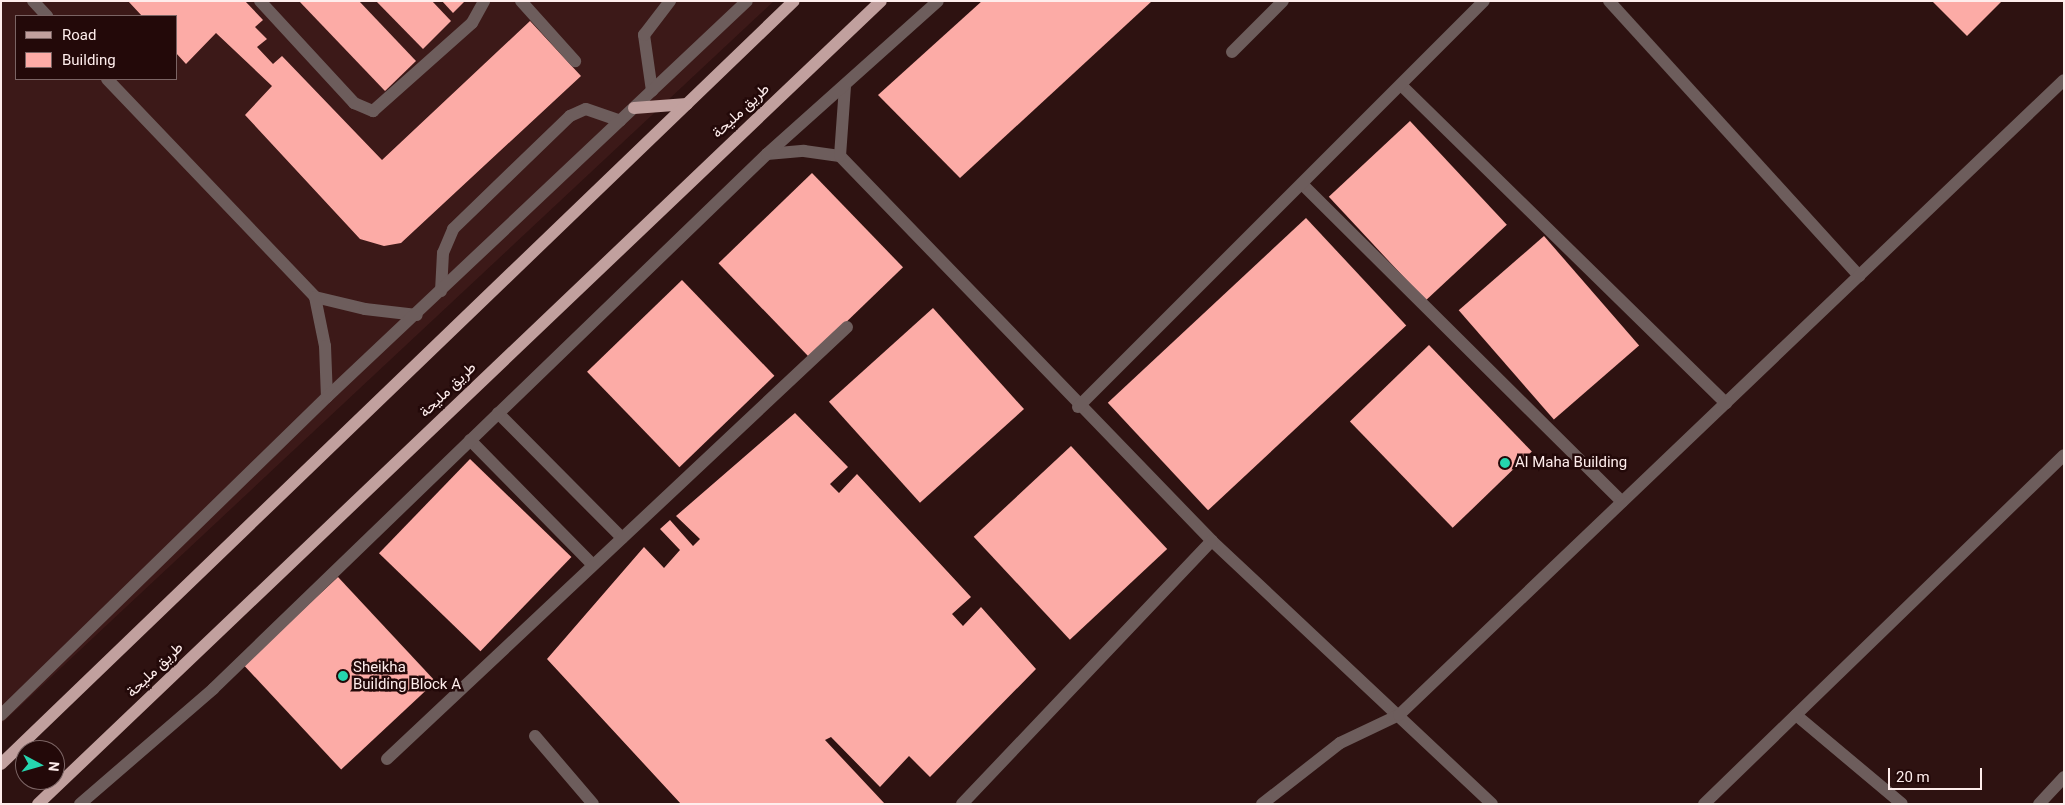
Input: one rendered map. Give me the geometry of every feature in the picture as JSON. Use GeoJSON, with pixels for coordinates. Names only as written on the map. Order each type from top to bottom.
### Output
{"type":"FeatureCollection","features":[{"type":"Feature","properties":{"kind":"main road"},"geometry":{"type":"LineString","coordinates":[[1,764],[794,1]]}},
{"type":"Feature","properties":{"kind":"main road","name":"طريق مليحة"},"geometry":{"type":"LineString","coordinates":[[38,804],[881,1]]}},
{"type":"Feature","properties":{"kind":"main road"},"geometry":{"type":"LineString","coordinates":[[634,108],[687,104]]}},
{"type":"Feature","properties":{"kind":"street"},"geometry":{"type":"LineString","coordinates":[[33,1],[46,15]]}},
{"type":"Feature","properties":{"kind":"street"},"geometry":{"type":"LineString","coordinates":[[260,1],[354,103],[373,111],[472,23],[484,1]]}},
{"type":"Feature","properties":{"kind":"street"},"geometry":{"type":"LineString","coordinates":[[521,1],[575,62]]}},
{"type":"Feature","properties":{"kind":"street"},"geometry":{"type":"LineString","coordinates":[[652,91],[644,35],[670,1]]}},
{"type":"Feature","properties":{"kind":"street"},"geometry":{"type":"LineString","coordinates":[[1,715],[327,397],[417,315],[747,1]]}},
{"type":"Feature","properties":{"kind":"street"},"geometry":{"type":"LineString","coordinates":[[80,804],[213,689],[767,154],[938,1]]}},
{"type":"Feature","properties":{"kind":"street"},"geometry":{"type":"LineString","coordinates":[[1232,52],[1283,1]]}},
{"type":"Feature","properties":{"kind":"street"},"geometry":{"type":"LineString","coordinates":[[1078,408],[1484,1]]}},
{"type":"Feature","properties":{"kind":"street"},"geometry":{"type":"LineString","coordinates":[[1609,1],[1859,276]]}},
{"type":"Feature","properties":{"kind":"street"},"geometry":{"type":"LineString","coordinates":[[108,80],[315,296],[365,309],[417,315]]}},
{"type":"Feature","properties":{"kind":"street"},"geometry":{"type":"LineString","coordinates":[[1262,804],[1340,743],[1399,715],[2064,80]]}},
{"type":"Feature","properties":{"kind":"street"},"geometry":{"type":"LineString","coordinates":[[1401,85],[1726,403]]}},
{"type":"Feature","properties":{"kind":"street"},"geometry":{"type":"LineString","coordinates":[[840,156],[845,86]]}},
{"type":"Feature","properties":{"kind":"street"},"geometry":{"type":"LineString","coordinates":[[442,291],[443,253],[453,229],[570,116],[586,110],[620,121]]}},
{"type":"Feature","properties":{"kind":"street"},"geometry":{"type":"LineString","coordinates":[[767,154],[804,151],[840,156],[1078,408],[1212,541],[1492,804]]}},
{"type":"Feature","properties":{"kind":"street"},"geometry":{"type":"LineString","coordinates":[[1302,184],[1622,502]]}},
{"type":"Feature","properties":{"kind":"street"},"geometry":{"type":"LineString","coordinates":[[315,296],[325,346],[327,397]]}},
{"type":"Feature","properties":{"kind":"street"},"geometry":{"type":"LineString","coordinates":[[387,759],[847,327]]}},
{"type":"Feature","properties":{"kind":"street"},"geometry":{"type":"LineString","coordinates":[[498,413],[622,538]]}},
{"type":"Feature","properties":{"kind":"street"},"geometry":{"type":"LineString","coordinates":[[470,440],[593,565]]}},
{"type":"Feature","properties":{"kind":"street"},"geometry":{"type":"LineString","coordinates":[[1704,804],[2064,455]]}},
{"type":"Feature","properties":{"kind":"street"},"geometry":{"type":"LineString","coordinates":[[962,804],[1212,541]]}},
{"type":"Feature","properties":{"kind":"street"},"geometry":{"type":"LineString","coordinates":[[1796,715],[1902,804]]}},
{"type":"Feature","properties":{"kind":"street"},"geometry":{"type":"LineString","coordinates":[[535,736],[593,804]]}},
{"type":"Feature","properties":{"kind":"street"},"geometry":{"type":"LineString","coordinates":[[2039,804],[2064,777]]}},
{"type":"Feature","properties":{"kind":"shaded area"},"geometry":{"type":"Polygon","coordinates":[[[1,1],[774,1],[1,724],[1,1]]]}},
{"type":"Feature","properties":{"kind":"building"},"geometry":{"type":"Polygon","coordinates":[[[128,1],[245,1],[263,20],[255,27],[267,39],[257,47],[273,64],[282,56],[382,160],[530,21],[581,76],[401,243],[384,246],[360,239],[245,115],[272,86],[216,33],[186,64],[178,55],[178,15],[141,15],[128,1]]]}},
{"type":"Feature","properties":{"kind":"building"},"geometry":{"type":"Polygon","coordinates":[[[299,1],[359,1],[416,61],[385,91],[299,1]]]}},
{"type":"Feature","properties":{"kind":"building"},"geometry":{"type":"Polygon","coordinates":[[[376,1],[432,1],[451,21],[423,49],[376,1]]]}},
{"type":"Feature","properties":{"kind":"building"},"geometry":{"type":"Polygon","coordinates":[[[442,1],[465,1],[453,13],[442,1]]]}},
{"type":"Feature","properties":{"kind":"building"},"geometry":{"type":"Polygon","coordinates":[[[982,1],[1152,1],[960,178],[878,95],[982,1]]]}},
{"type":"Feature","properties":{"kind":"building"},"geometry":{"type":"Polygon","coordinates":[[[1932,1],[2002,1],[1967,36],[1932,1]]]}},
{"type":"Feature","properties":{"kind":"building"},"geometry":{"type":"Polygon","coordinates":[[[1410,121],[1507,225],[1426,301],[1329,197],[1410,121]]]}},
{"type":"Feature","properties":{"kind":"building"},"geometry":{"type":"Polygon","coordinates":[[[812,173],[903,267],[809,358],[718,263],[812,173]]]}},
{"type":"Feature","properties":{"kind":"building"},"geometry":{"type":"Polygon","coordinates":[[[1306,218],[1406,326],[1208,510],[1108,403],[1306,218]]]}},
{"type":"Feature","properties":{"kind":"building"},"geometry":{"type":"Polygon","coordinates":[[[1544,236],[1639,345],[1554,420],[1459,310],[1544,236]]]}},
{"type":"Feature","properties":{"kind":"building"},"geometry":{"type":"Polygon","coordinates":[[[682,280],[774,376],[679,467],[587,372],[682,280]]]}},
{"type":"Feature","properties":{"kind":"building"},"geometry":{"type":"Polygon","coordinates":[[[933,308],[1024,409],[920,503],[829,402],[933,308]]]}},
{"type":"Feature","properties":{"kind":"building"},"geometry":{"type":"Polygon","coordinates":[[[1429,345],[1532,451],[1453,528],[1350,421],[1429,345]]]}},
{"type":"Feature","properties":{"kind":"building"},"geometry":{"type":"Polygon","coordinates":[[[795,413],[848,467],[830,484],[839,493],[857,474],[971,597],[952,614],[963,626],[981,607],[1036,669],[930,777],[909,756],[880,787],[831,737],[825,740],[885,804],[681,804],[547,659],[644,547],[664,568],[680,550],[660,529],[670,520],[693,546],[700,539],[676,516],[795,413]]]}},
{"type":"Feature","properties":{"kind":"building"},"geometry":{"type":"Polygon","coordinates":[[[1071,446],[1167,549],[1070,640],[974,537],[1071,446]]]}},
{"type":"Feature","properties":{"kind":"building"},"geometry":{"type":"Polygon","coordinates":[[[470,459],[571,557],[480,651],[379,553],[470,459]]]}},
{"type":"Feature","properties":{"kind":"building","name":"Sheikha Building Block A"},"geometry":{"type":"Polygon","coordinates":[[[338,577],[436,682],[341,770],[244,665],[338,577]]]}},
{"type":"Feature","properties":{"kind":"place","name":"Al Maha Building"},"geometry":{"type":"Point","coordinates":[1505,463]}},
{"type":"Feature","properties":{"kind":"place","name":"Sheikha Building Block A"},"geometry":{"type":"Point","coordinates":[343,676]}}]}
